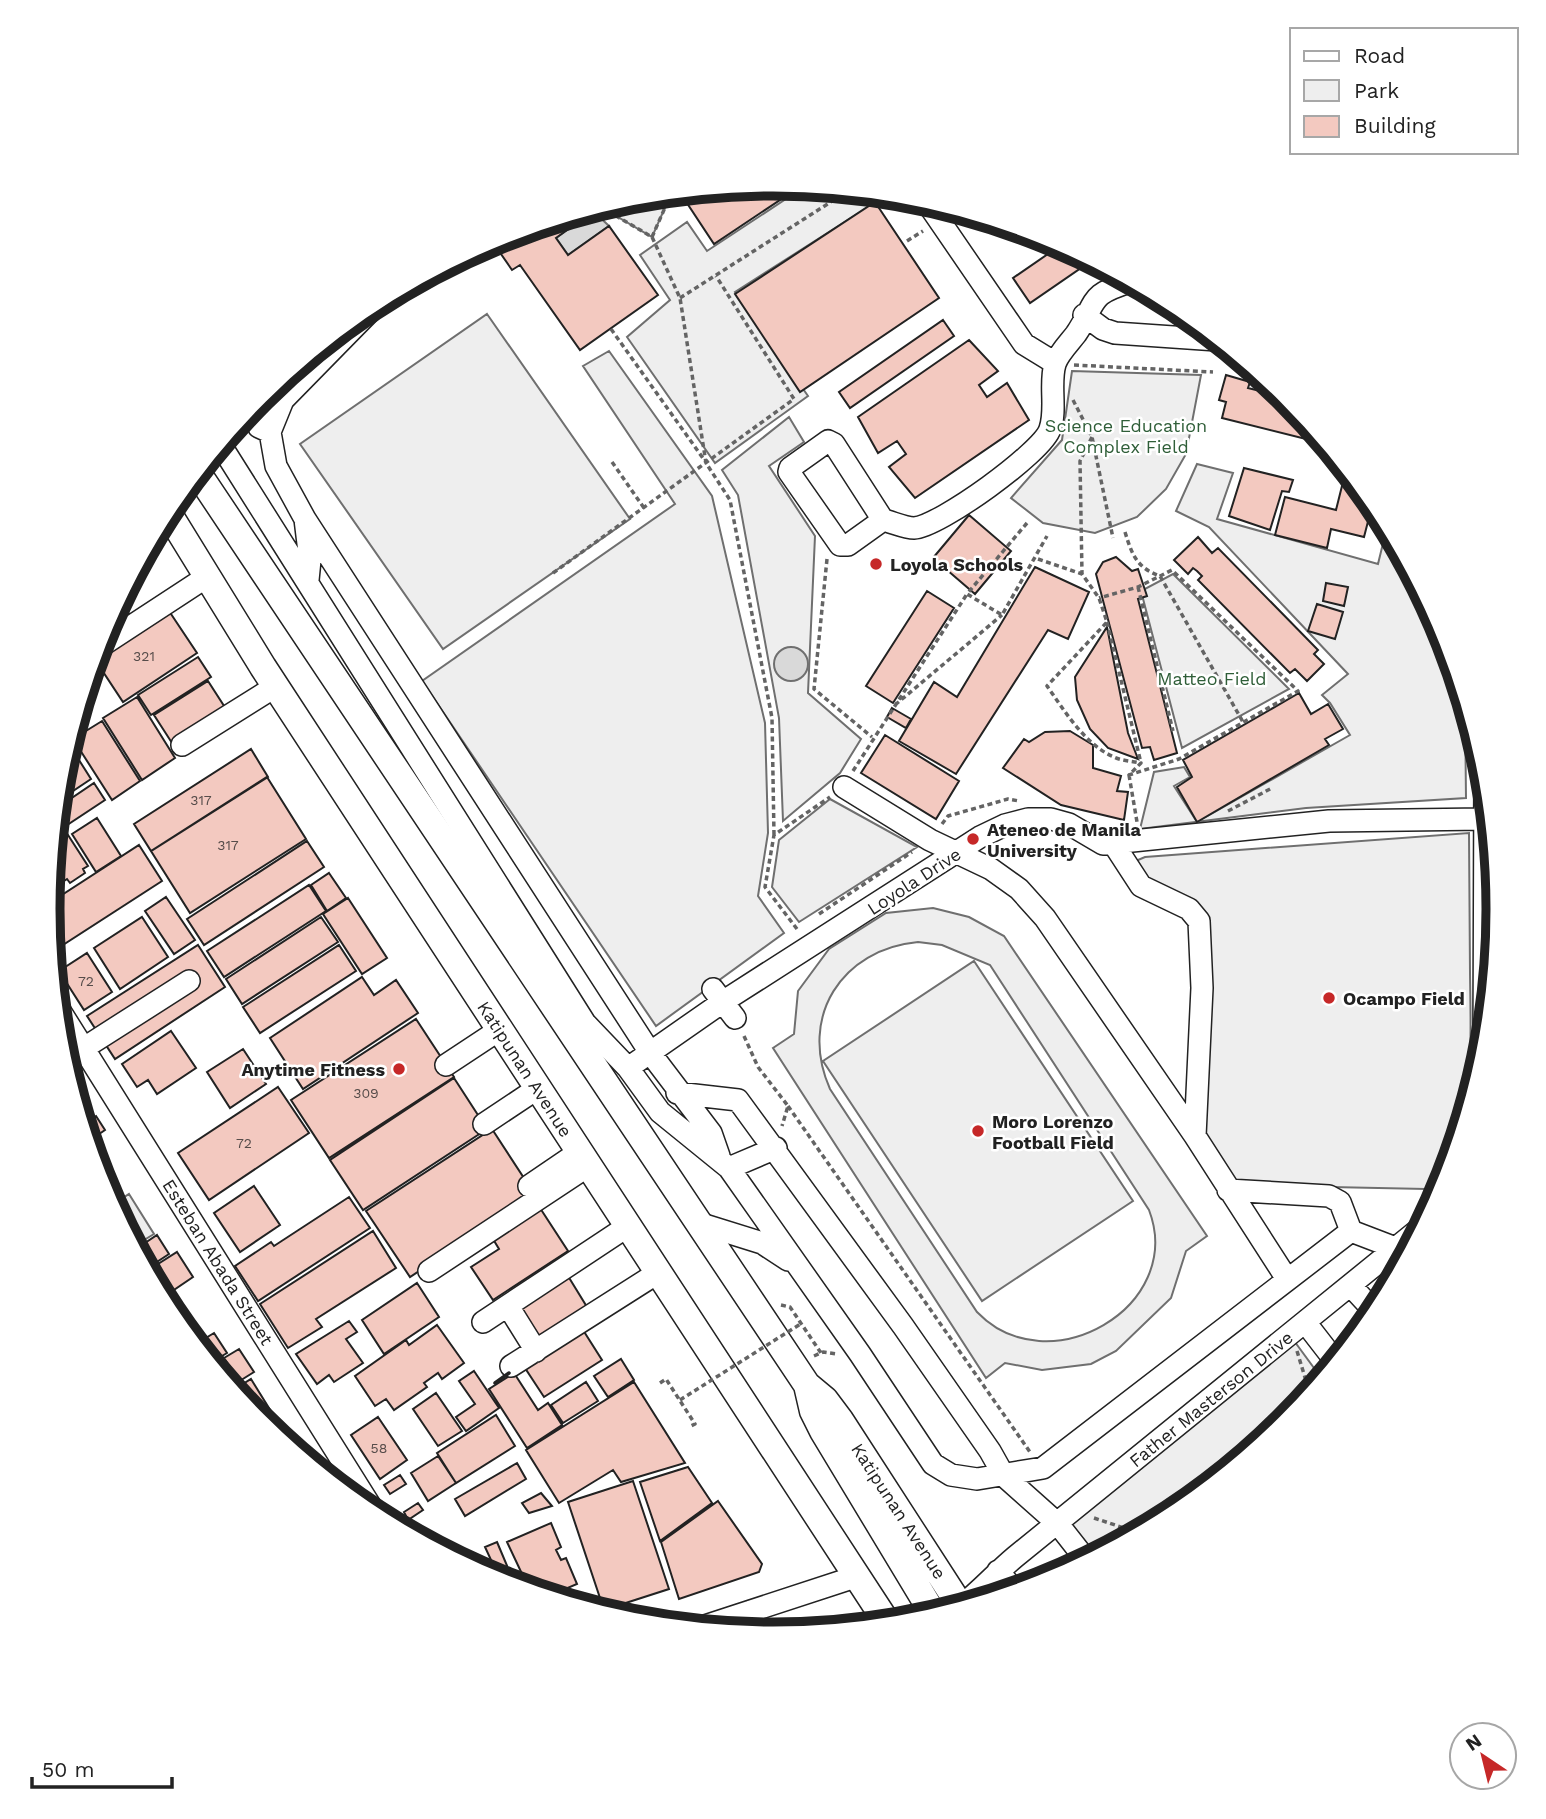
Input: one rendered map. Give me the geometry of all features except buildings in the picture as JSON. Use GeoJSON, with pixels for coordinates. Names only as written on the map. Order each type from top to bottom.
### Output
{"type":"FeatureCollection","features":[{"type":"Feature","properties":{"kind":"main road","name":"Katipunan Avenue"},"geometry":{"type":"LineString","coordinates":[[203,481],[807,1385],[825,1400],[840,1420],[956,1599]]}},
{"type":"Feature","properties":{"kind":"main road","name":"Katipunan Avenue"},"geometry":{"type":"LineString","coordinates":[[174,522],[276,686],[882,1614]]}},
{"type":"Feature","properties":{"kind":"main road","name":"Katipunan Avenue"},"geometry":{"type":"LineString","coordinates":[[807,1385],[813,1411],[823,1431],[928,1605]]}},
{"type":"Feature","properties":{"kind":"street"},"geometry":{"type":"LineString","coordinates":[[936,215],[1024,344],[1055,363]]}},
{"type":"Feature","properties":{"kind":"street"},"geometry":{"type":"LineString","coordinates":[[883,520],[844,547],[789,472],[796,462],[824,441],[834,444],[883,520],[914,528],[938,520],[990,486],[1024,459],[1050,429],[1055,363],[1079,329],[1091,303],[1105,290],[1118,286]]}},
{"type":"Feature","properties":{"kind":"street"},"geometry":{"type":"LineString","coordinates":[[1084,315],[1103,329],[1115,333],[1201,339]]}},
{"type":"Feature","properties":{"kind":"street"},"geometry":{"type":"LineString","coordinates":[[340,342],[283,400],[270,432],[276,466],[305,519],[651,1054],[711,1133],[725,1165],[860,1354],[933,1464],[951,1475],[977,1479],[1043,1468],[1351,1231]]}},
{"type":"Feature","properties":{"kind":"street"},"geometry":{"type":"LineString","coordinates":[[264,410],[259,418],[259,427],[270,432]]}},
{"type":"Feature","properties":{"kind":"street"},"geometry":{"type":"LineString","coordinates":[[226,453],[585,1023],[632,1074],[660,1112],[725,1165]]}},
{"type":"Feature","properties":{"kind":"street"},"geometry":{"type":"LineString","coordinates":[[305,519],[310,560],[308,580]]}},
{"type":"Feature","properties":{"kind":"street"},"geometry":{"type":"LineString","coordinates":[[113,638],[208,576]]}},
{"type":"Feature","properties":{"kind":"street"},"geometry":{"type":"LineString","coordinates":[[182,746],[276,686]]}},
{"type":"Feature","properties":{"kind":"street"},"geometry":{"type":"LineString","coordinates":[[844,787],[1001,876],[1019,889],[1045,918],[1195,1136],[1287,1279]]}},
{"type":"Feature","properties":{"kind":"street","name":"Loyola Drive"},"geometry":{"type":"LineString","coordinates":[[632,1074],[651,1054],[724,1003],[958,854],[980,837],[1005,825],[1028,819],[1051,819],[1069,824],[1103,844],[1329,821],[1480,819]]}},
{"type":"Feature","properties":{"kind":"street"},"geometry":{"type":"LineString","coordinates":[[1112,843],[1141,886],[1189,909],[1199,920],[1202,988],[1195,1136]]}},
{"type":"Feature","properties":{"kind":"street"},"geometry":{"type":"LineString","coordinates":[[84,1048],[189,981]]}},
{"type":"Feature","properties":{"kind":"street","name":"Esteban Abada Street"},"geometry":{"type":"LineString","coordinates":[[69,1025],[363,1493]]}},
{"type":"Feature","properties":{"kind":"street"},"geometry":{"type":"LineString","coordinates":[[446,1065],[499,1030]]}},
{"type":"Feature","properties":{"kind":"street"},"geometry":{"type":"LineString","coordinates":[[632,1074],[682,1094],[738,1100],[776,1148],[990,1451],[1004,1476],[1058,1524],[1081,1553]]}},
{"type":"Feature","properties":{"kind":"street"},"geometry":{"type":"LineString","coordinates":[[484,1124],[538,1088]]}},
{"type":"Feature","properties":{"kind":"street"},"geometry":{"type":"LineString","coordinates":[[725,1165],[776,1148]]}},
{"type":"Feature","properties":{"kind":"street"},"geometry":{"type":"LineString","coordinates":[[529,1186],[584,1159]]}},
{"type":"Feature","properties":{"kind":"street"},"geometry":{"type":"LineString","coordinates":[[429,1271],[584,1159]]}},
{"type":"Feature","properties":{"kind":"street"},"geometry":{"type":"LineString","coordinates":[[1228,1190],[1329,1196],[1340,1202],[1351,1231],[1398,1253]]}},
{"type":"Feature","properties":{"kind":"street"},"geometry":{"type":"LineString","coordinates":[[698,1223],[762,1243],[796,1264]]}},
{"type":"Feature","properties":{"kind":"street"},"geometry":{"type":"LineString","coordinates":[[483,1322],[628,1226]]}},
{"type":"Feature","properties":{"kind":"street","name":"Father Masterson Drive"},"geometry":{"type":"LineString","coordinates":[[975,1594],[991,1583],[998,1571],[1305,1322],[1351,1286],[1395,1259]]}},
{"type":"Feature","properties":{"kind":"street"},"geometry":{"type":"LineString","coordinates":[[510,1366],[659,1272]]}},
{"type":"Feature","properties":{"kind":"street"},"geometry":{"type":"LineString","coordinates":[[1351,1286],[1367,1304]]}},
{"type":"Feature","properties":{"kind":"street"},"geometry":{"type":"LineString","coordinates":[[508,1306],[536,1351]]}},
{"type":"Feature","properties":{"kind":"street"},"geometry":{"type":"LineString","coordinates":[[1305,1322],[1330,1355]]}},
{"type":"Feature","properties":{"kind":"street"},"geometry":{"type":"LineString","coordinates":[[998,1571],[1008,1583]]}},
{"type":"Feature","properties":{"kind":"street"},"geometry":{"type":"LineString","coordinates":[[722,1621],[858,1576]]}},
{"type":"Feature","properties":{"kind":"street"},"geometry":{"type":"LineString","coordinates":[[751,1611],[754,1622]]}},
{"type":"Feature","properties":{"kind":"path"},"geometry":{"type":"LineString","coordinates":[[680,298],[835,199]]}},
{"type":"Feature","properties":{"kind":"path"},"geometry":{"type":"LineString","coordinates":[[652,237],[666,204]]}},
{"type":"Feature","properties":{"kind":"path"},"geometry":{"type":"LineString","coordinates":[[613,215],[652,237],[680,298],[706,463]]}},
{"type":"Feature","properties":{"kind":"path"},"geometry":{"type":"LineString","coordinates":[[553,573],[794,400],[716,276]]}},
{"type":"Feature","properties":{"kind":"path"},"geometry":{"type":"LineString","coordinates":[[611,329],[730,500],[772,718],[774,835],[765,887],[798,929],[787,936]]}},
{"type":"Feature","properties":{"kind":"path"},"geometry":{"type":"LineString","coordinates":[[1113,538],[1092,437],[1055,363],[1213,372]]}},
{"type":"Feature","properties":{"kind":"path"},"geometry":{"type":"LineString","coordinates":[[1092,437],[1080,461],[1082,574],[1099,598],[1107,622],[1141,763]]}},
{"type":"Feature","properties":{"kind":"path"},"geometry":{"type":"LineString","coordinates":[[612,462],[644,508]]}},
{"type":"Feature","properties":{"kind":"path"},"geometry":{"type":"LineString","coordinates":[[774,835],[844,787],[872,737],[967,594],[1027,523]]}},
{"type":"Feature","properties":{"kind":"path"},"geometry":{"type":"LineString","coordinates":[[830,529],[814,689],[872,737]]}},
{"type":"Feature","properties":{"kind":"path"},"geometry":{"type":"LineString","coordinates":[[1125,532],[1133,559],[1145,571],[1160,576],[1243,722]]}},
{"type":"Feature","properties":{"kind":"path"},"geometry":{"type":"LineString","coordinates":[[891,709],[1002,615],[1037,559],[1047,536]]}},
{"type":"Feature","properties":{"kind":"path"},"geometry":{"type":"LineString","coordinates":[[1037,559],[1082,574]]}},
{"type":"Feature","properties":{"kind":"path"},"geometry":{"type":"LineString","coordinates":[[1099,598],[1138,587],[1172,570],[1298,691],[1179,760],[1129,775]]}},
{"type":"Feature","properties":{"kind":"path"},"geometry":{"type":"LineString","coordinates":[[1138,587],[1173,731]]}},
{"type":"Feature","properties":{"kind":"path"},"geometry":{"type":"LineString","coordinates":[[967,594],[1002,615]]}},
{"type":"Feature","properties":{"kind":"path"},"geometry":{"type":"LineString","coordinates":[[1107,622],[1047,685],[1089,739],[1113,757],[1141,763]]}},
{"type":"Feature","properties":{"kind":"path"},"geometry":{"type":"LineString","coordinates":[[1129,775],[1141,763]]}},
{"type":"Feature","properties":{"kind":"path"},"geometry":{"type":"LineString","coordinates":[[1129,775],[1137,828]]}},
{"type":"Feature","properties":{"kind":"path"},"geometry":{"type":"LineString","coordinates":[[1226,813],[1272,788]]}},
{"type":"Feature","properties":{"kind":"path"},"geometry":{"type":"LineString","coordinates":[[724,1003],[758,1067],[1043,1468]]}},
{"type":"Feature","properties":{"kind":"path"},"geometry":{"type":"LineString","coordinates":[[776,1148],[788,1106]]}},
{"type":"Feature","properties":{"kind":"path"},"geometry":{"type":"LineString","coordinates":[[790,1307],[821,1353]]}},
{"type":"Feature","properties":{"kind":"path"},"geometry":{"type":"LineString","coordinates":[[680,1400],[802,1323]]}},
{"type":"Feature","properties":{"kind":"path"},"geometry":{"type":"LineString","coordinates":[[1296,1347],[1307,1383]]}},
{"type":"Feature","properties":{"kind":"path"},"geometry":{"type":"LineString","coordinates":[[660,1383],[666,1379],[680,1400],[695,1423],[689,1427]]}},
{"type":"Feature","properties":{"kind":"path"},"geometry":{"type":"LineString","coordinates":[[1077,1508],[1081,1514],[1126,1529]]}},
{"type":"Feature","properties":{"kind":"green space"},"geometry":{"type":"Polygon","coordinates":[[[789,197],[874,203],[735,292],[808,396],[715,463],[627,337],[670,300],[640,255],[687,222],[707,251],[789,197]]]}},
{"type":"Feature","properties":{"kind":"green space"},"geometry":{"type":"Polygon","coordinates":[[[666,204],[652,237],[614,214],[666,204]]]}},
{"type":"Feature","properties":{"kind":"green space"},"geometry":{"type":"Polygon","coordinates":[[[487,314],[630,519],[443,649],[300,444],[487,314]]]}},
{"type":"Feature","properties":{"kind":"green space"},"geometry":{"type":"Polygon","coordinates":[[[609,351],[712,496],[765,723],[768,833],[758,896],[784,933],[656,1026],[422,681],[675,504],[583,366],[609,351]]]}},
{"type":"Feature","properties":{"kind":"green space","name":"Science Education Complex Field"},"geometry":{"type":"Polygon","coordinates":[[[1072,371],[1201,375],[1186,454],[1166,489],[1137,517],[1095,533],[1043,523],[1011,498],[1062,440],[1072,371]]]}},
{"type":"Feature","properties":{"kind":"green space"},"geometry":{"type":"Polygon","coordinates":[[[789,417],[804,442],[769,466],[815,536],[808,693],[861,739],[840,773],[783,821],[779,718],[738,495],[722,470],[789,417]]]}},
{"type":"Feature","properties":{"kind":"green space"},"geometry":{"type":"Polygon","coordinates":[[[1197,464],[1233,473],[1217,519],[1378,564],[1384,541],[1413,594],[1449,680],[1465,739],[1466,798],[1306,808],[1197,822],[1350,735],[1322,695],[1348,674],[1209,527],[1176,511],[1197,464]]]}},
{"type":"Feature","properties":{"kind":"green space","name":"Matteo Field"},"geometry":{"type":"Polygon","coordinates":[[[1173,574],[1289,689],[1182,748],[1141,591],[1173,574]]]}},
{"type":"Feature","properties":{"kind":"green space"},"geometry":{"type":"Polygon","coordinates":[[[1184,767],[1190,777],[1174,786],[1197,822],[1140,829],[1154,772],[1184,767]]]}},
{"type":"Feature","properties":{"kind":"green space"},"geometry":{"type":"Polygon","coordinates":[[[830,799],[917,847],[799,922],[772,887],[779,840],[830,799]]]}},
{"type":"Feature","properties":{"kind":"green space"},"geometry":{"type":"Polygon","coordinates":[[[1469,833],[1470,1063],[1449,1139],[1436,1173],[1426,1189],[1237,1185],[1199,1132],[1203,919],[1145,881],[1131,863],[1145,857],[1469,833]]]}},
{"type":"Feature","properties":{"kind":"green space"},"geometry":{"type":"Polygon","coordinates":[[[933,908],[969,917],[1004,936],[1207,1236],[1186,1251],[1171,1298],[1116,1351],[1091,1364],[1042,1370],[1005,1363],[986,1378],[773,1048],[794,1034],[798,991],[829,949],[886,913],[933,908]],[[918,942],[891,947],[868,958],[848,973],[834,991],[824,1013],[820,1037],[821,1062],[830,1089],[977,1312],[1006,1333],[1039,1341],[1072,1338],[1104,1325],[1130,1304],[1148,1277],[1155,1245],[1149,1210],[990,965],[942,945],[918,942]]]}},
{"type":"Feature","properties":{"kind":"green space","name":"Moro Lorenzo Football Field"},"geometry":{"type":"Polygon","coordinates":[[[974,961],[1133,1201],[982,1301],[823,1061],[974,961]]]}},
{"type":"Feature","properties":{"kind":"green space"},"geometry":{"type":"Polygon","coordinates":[[[129,1194],[154,1234],[142,1241],[121,1199],[129,1194]]]}},
{"type":"Feature","properties":{"kind":"green space"},"geometry":{"type":"Polygon","coordinates":[[[1292,1338],[1316,1371],[1278,1414],[1243,1446],[1207,1476],[1130,1527],[1086,1551],[1063,1524],[1292,1338]]]}},
{"type":"Feature","properties":{"kind":"shaded area"},"geometry":{"type":"Polygon","coordinates":[[[600,217],[609,226],[568,255],[556,238],[574,225],[600,217]]]}},
{"type":"Feature","properties":{"kind":"shaded area"},"geometry":{"type":"Polygon","coordinates":[[[791,647],[803,652],[808,664],[803,676],[791,681],[779,676],[774,664],[779,652],[791,647]]]}},
{"type":"Feature","properties":{"kind":"wall"},"geometry":{"type":"LineString","coordinates":[[495,1383],[509,1373]]}},
{"type":"Feature","properties":{"kind":"place","name":"Loyola Schools"},"geometry":{"type":"Point","coordinates":[876,564]}},
{"type":"Feature","properties":{"kind":"place","name":"Ateneo de Manila University"},"geometry":{"type":"Point","coordinates":[973,839]}},
{"type":"Feature","properties":{"kind":"place","name":"Ocampo Field"},"geometry":{"type":"Point","coordinates":[1329,998]}},
{"type":"Feature","properties":{"kind":"place","name":"Anytime Fitness"},"geometry":{"type":"Point","coordinates":[399,1069]}},
{"type":"Feature","properties":{"kind":"place","name":"Moro Lorenzo Football Field"},"geometry":{"type":"Point","coordinates":[978,1131]}}]}
